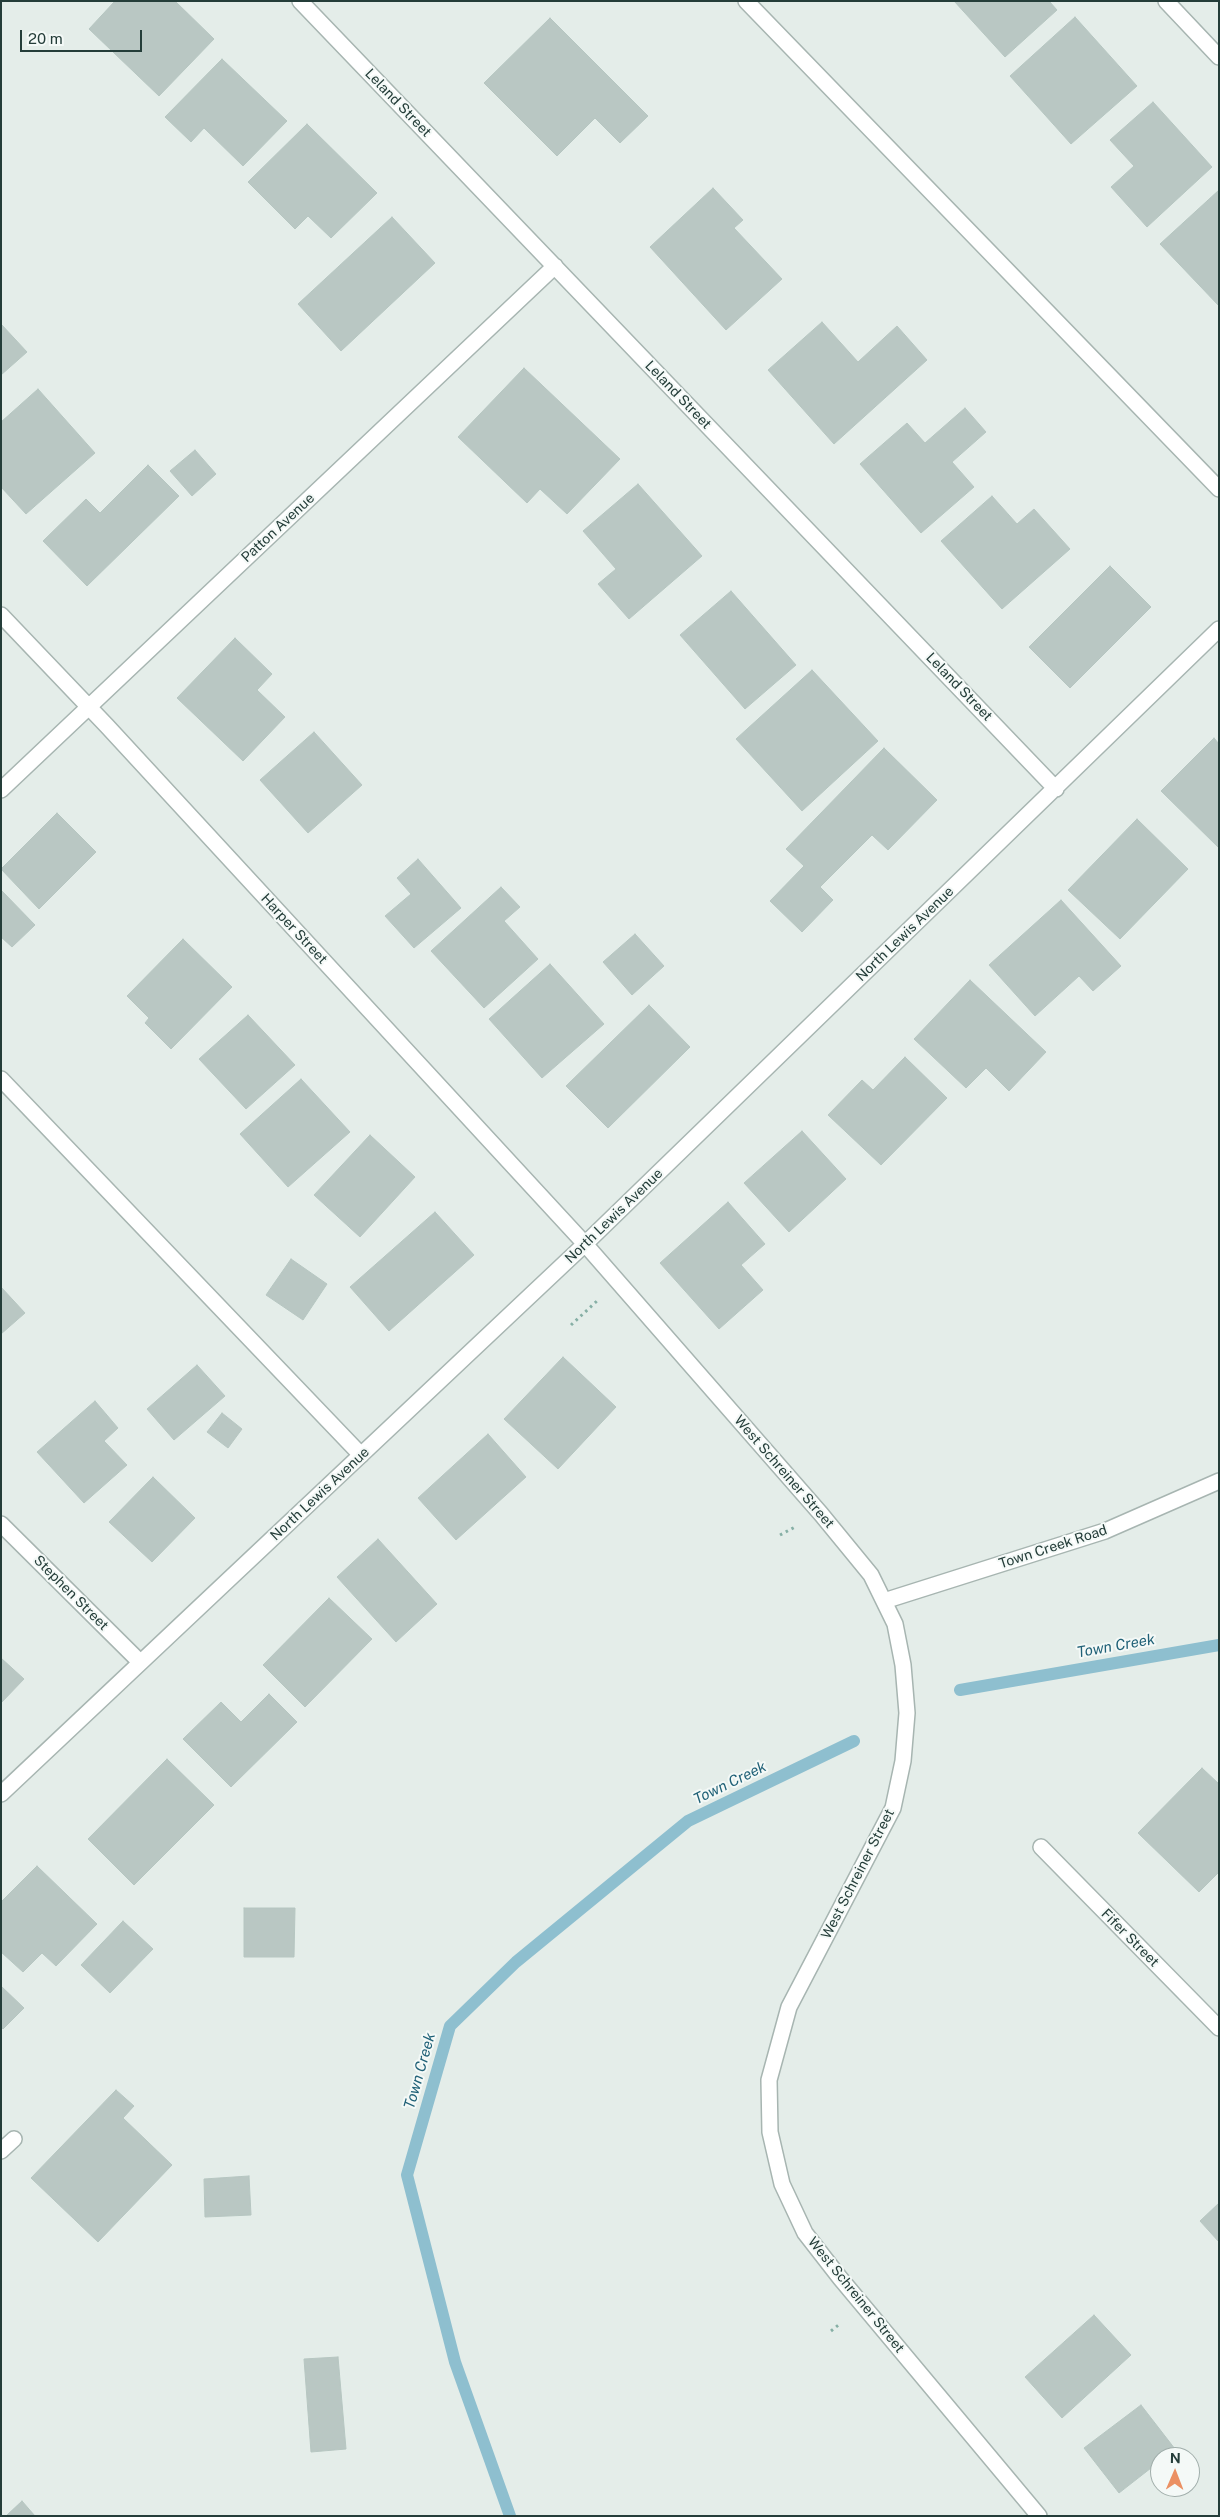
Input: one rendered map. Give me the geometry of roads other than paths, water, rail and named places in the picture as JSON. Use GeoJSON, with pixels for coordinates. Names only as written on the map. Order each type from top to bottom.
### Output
{"type":"FeatureCollection","features":[{"type":"Feature","properties":{"kind":"street","name":"Leland Street"},"geometry":{"type":"LineString","coordinates":[[300,1],[1056,789]]}},
{"type":"Feature","properties":{"kind":"street"},"geometry":{"type":"LineString","coordinates":[[746,1],[1219,488]]}},
{"type":"Feature","properties":{"kind":"street"},"geometry":{"type":"LineString","coordinates":[[1166,1],[1219,57]]}},
{"type":"Feature","properties":{"kind":"street","name":"Patton Avenue"},"geometry":{"type":"LineString","coordinates":[[1,790],[555,266]]}},
{"type":"Feature","properties":{"kind":"street","name":"Harper Street"},"geometry":{"type":"LineString","coordinates":[[1,615],[90,707],[586,1244]]}},
{"type":"Feature","properties":{"kind":"street","name":"North Lewis Avenue"},"geometry":{"type":"LineString","coordinates":[[1,1794],[586,1244],[1219,629]]}},
{"type":"Feature","properties":{"kind":"street"},"geometry":{"type":"LineString","coordinates":[[1,1079],[361,1455]]}},
{"type":"Feature","properties":{"kind":"street","name":"West Schreiner Street"},"geometry":{"type":"LineString","coordinates":[[586,1244],[821,1514],[871,1575],[895,1624],[904,1665],[907,1713],[903,1761],[893,1808],[789,2008],[769,2080],[770,2132],[782,2184],[805,2233],[840,2278],[1040,2516]]}},
{"type":"Feature","properties":{"kind":"street","name":"Town Creek Road"},"geometry":{"type":"LineString","coordinates":[[884,1601],[1105,1531],[1219,1481]]}},
{"type":"Feature","properties":{"kind":"street","name":"Stephen Street"},"geometry":{"type":"LineString","coordinates":[[1,1524],[140,1662]]}},
{"type":"Feature","properties":{"kind":"street","name":"Fifer Street"},"geometry":{"type":"LineString","coordinates":[[1041,1847],[1219,2028]]}},
{"type":"Feature","properties":{"kind":"street"},"geometry":{"type":"LineString","coordinates":[[1,2151],[14,2140]]}},
{"type":"Feature","properties":{"kind":"waterway","name":"Town Creek"},"geometry":{"type":"LineString","coordinates":[[960,1690],[1219,1645]]}},
{"type":"Feature","properties":{"kind":"waterway","name":"Town Creek"},"geometry":{"type":"LineString","coordinates":[[510,2516],[455,2362],[407,2175],[450,2026],[516,1962],[688,1821],[854,1741]]}}]}
